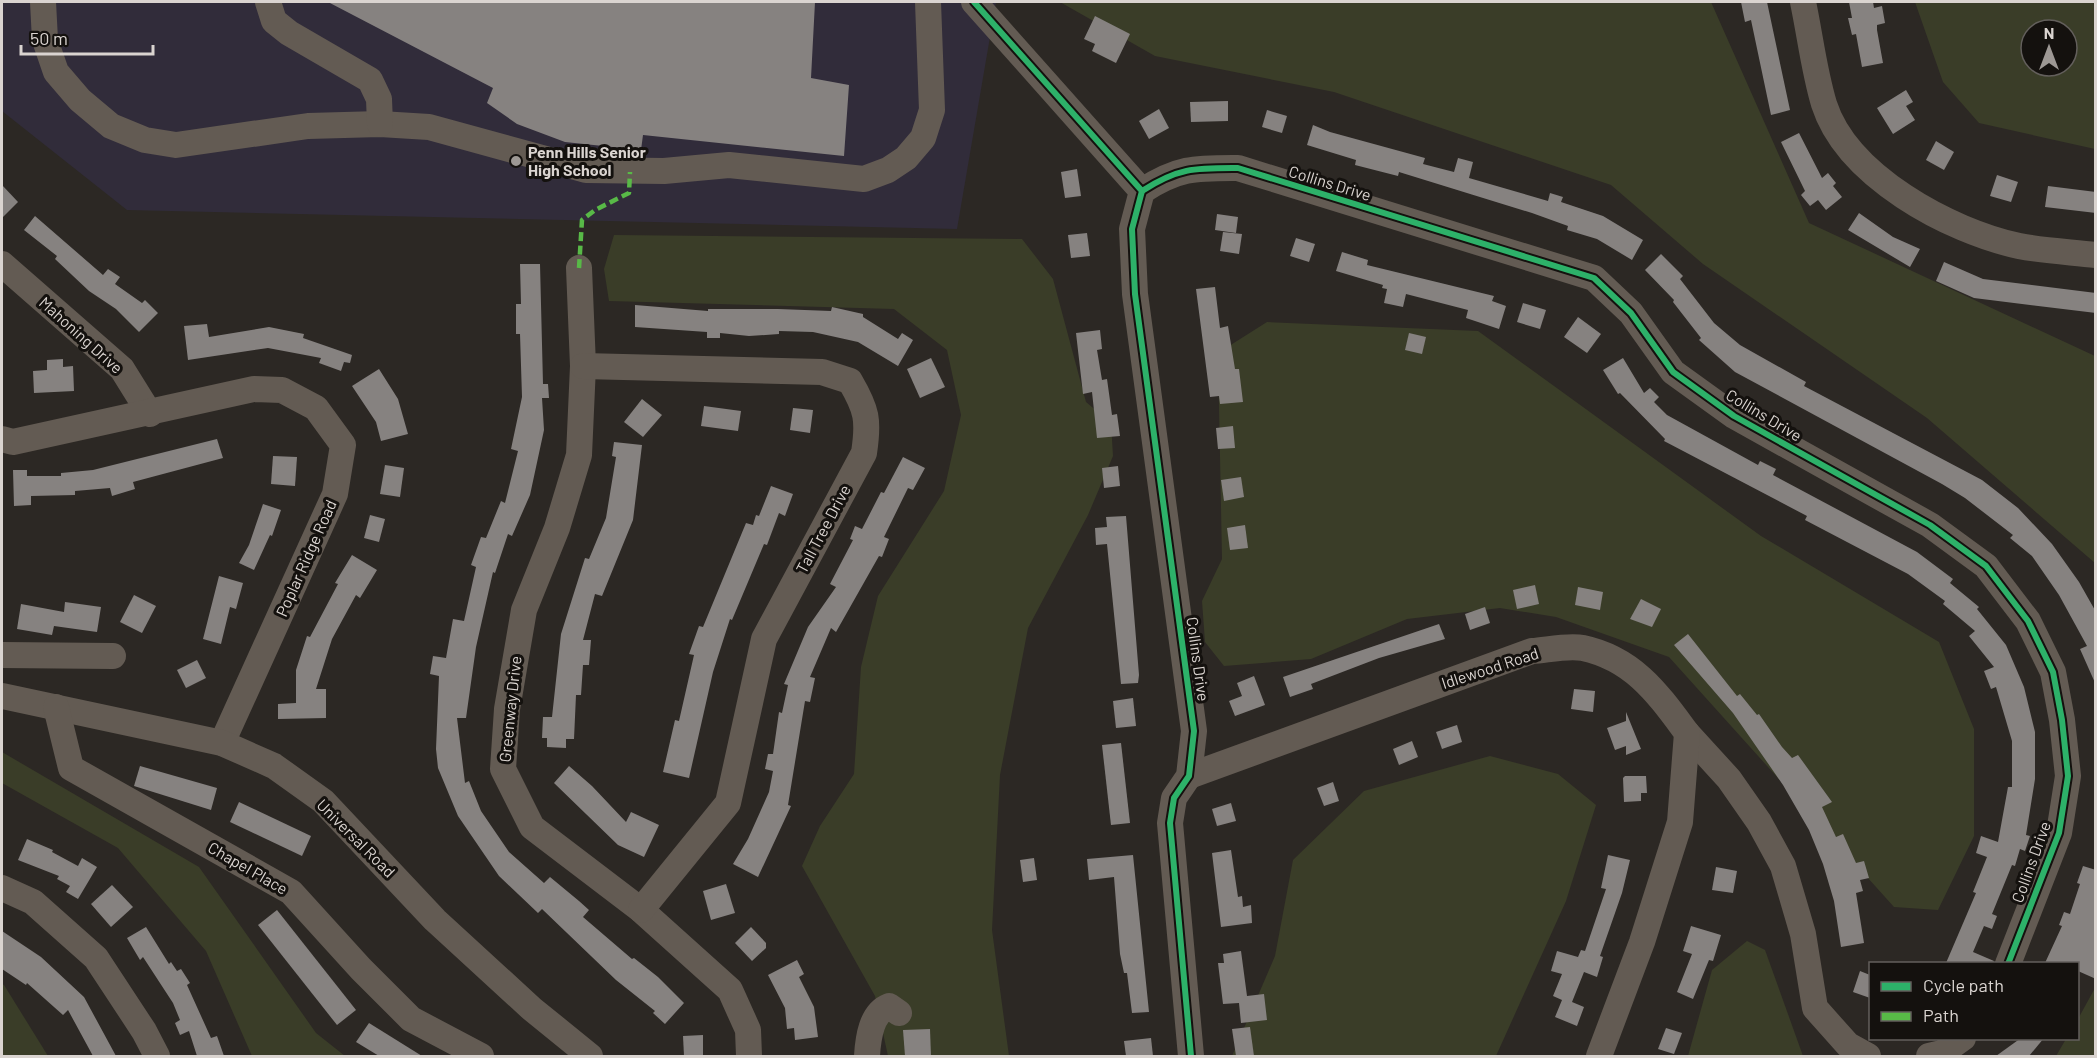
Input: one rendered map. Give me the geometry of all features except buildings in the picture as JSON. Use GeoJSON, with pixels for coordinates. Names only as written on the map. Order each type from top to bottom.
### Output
{"type":"FeatureCollection","features":[{"type":"Feature","properties":{"kind":"street"},"geometry":{"type":"LineString","coordinates":[[43,2],[45,40],[56,72],[80,100],[111,126],[145,140],[176,145],[308,126],[380,124],[429,127],[586,170],[664,171],[729,165],[864,179],[888,170],[906,158],[923,138],[932,110],[928,2]]}},
{"type":"Feature","properties":{"kind":"street"},"geometry":{"type":"LineString","coordinates":[[268,2],[274,21],[289,33],[370,80],[379,99],[380,124]]}},
{"type":"Feature","properties":{"kind":"street"},"geometry":{"type":"LineString","coordinates":[[974,2],[1143,191]]}},
{"type":"Feature","properties":{"kind":"street"},"geometry":{"type":"LineString","coordinates":[[1803,2],[1825,105],[1852,155],[1898,192],[1965,230],[2019,246],[2096,255]]}},
{"type":"Feature","properties":{"kind":"street","name":"Collins Drive"},"geometry":{"type":"LineString","coordinates":[[1191,1056],[1170,823],[1174,798],[1189,776],[1194,730],[1135,294],[1132,229],[1143,191],[1161,178],[1189,168],[1238,168],[1594,278],[1631,313],[1673,372],[1734,416],[1930,525],[1986,566],[2028,621],[2053,672],[2062,720],[2068,776],[2059,833],[2008,962]]}},
{"type":"Feature","properties":{"kind":"street","name":"Mahoning Drive"},"geometry":{"type":"LineString","coordinates":[[2,264],[122,369],[150,414]]}},
{"type":"Feature","properties":{"kind":"street","name":"Greenway Drive"},"geometry":{"type":"LineString","coordinates":[[579,268],[583,366],[579,455],[557,528],[524,610],[507,709],[503,769],[532,827],[641,910],[730,990],[748,1030],[749,1056]]}},
{"type":"Feature","properties":{"kind":"street","name":"Tall Tree Drive"},"geometry":{"type":"LineString","coordinates":[[583,366],[822,372],[850,381],[864,405],[868,425],[864,453],[764,639],[728,802],[641,910]]}},
{"type":"Feature","properties":{"kind":"street","name":"Poplar Ridge Road"},"geometry":{"type":"LineString","coordinates":[[2,439],[13,442],[150,414],[254,389],[282,390],[316,408],[343,445],[335,494],[222,743]]}},
{"type":"Feature","properties":{"kind":"street","name":"Idlewood Road"},"geometry":{"type":"LineString","coordinates":[[1189,776],[1532,651],[1582,648],[1633,668],[1656,692],[1688,733]]}},
{"type":"Feature","properties":{"kind":"street"},"geometry":{"type":"LineString","coordinates":[[2,655],[113,656]]}},
{"type":"Feature","properties":{"kind":"street","name":"Universal Road"},"geometry":{"type":"LineString","coordinates":[[2,696],[222,743],[274,766],[323,801],[435,920],[532,1009],[590,1056]]}},
{"type":"Feature","properties":{"kind":"street","name":"Chapel Place"},"geometry":{"type":"LineString","coordinates":[[56,707],[71,768],[291,892],[361,969],[411,1019],[481,1056]]}},
{"type":"Feature","properties":{"kind":"street"},"geometry":{"type":"LineString","coordinates":[[1599,1056],[1642,942],[1680,822],[1683,765],[1688,733]]}},
{"type":"Feature","properties":{"kind":"street"},"geometry":{"type":"LineString","coordinates":[[1688,733],[1741,796],[1759,822],[1783,866],[1803,934],[1815,1008],[1848,1045],[1868,1056]]}},
{"type":"Feature","properties":{"kind":"street"},"geometry":{"type":"LineString","coordinates":[[2,888],[33,902],[96,958],[144,1031],[157,1056]]}},
{"type":"Feature","properties":{"kind":"street"},"geometry":{"type":"LineString","coordinates":[[867,1056],[872,1024],[881,1009],[889,1006],[899,1013]]}},
{"type":"Feature","properties":{"kind":"street"},"geometry":{"type":"LineString","coordinates":[[1929,1056],[1942,1053],[1960,1040]]}},
{"type":"Feature","properties":{"kind":"shaded area","name":"Penn Hills Senior High School"},"geometry":{"type":"Polygon","coordinates":[[[2,2],[996,2],[957,229],[127,210],[2,111],[2,2]]]}},
{"type":"Feature","properties":{"kind":"green space"},"geometry":{"type":"Polygon","coordinates":[[[1060,2],[1711,2],[1809,223],[2095,356],[2095,563],[1927,418],[1703,264],[1611,185],[1334,92],[1155,56],[1060,2]]]}},
{"type":"Feature","properties":{"kind":"green space"},"geometry":{"type":"Polygon","coordinates":[[[1915,2],[2095,2],[2095,149],[1979,123],[1943,82],[1915,2]]]}},
{"type":"Feature","properties":{"kind":"green space"},"geometry":{"type":"Polygon","coordinates":[[[614,235],[1022,239],[1053,279],[1086,402],[1111,423],[1113,456],[1088,515],[1028,628],[1000,775],[992,930],[1009,1056],[888,1056],[875,996],[802,866],[820,826],[854,774],[861,667],[878,596],[944,491],[961,415],[947,350],[894,309],[609,301],[604,269],[614,235]]]}},
{"type":"Feature","properties":{"kind":"green space"},"geometry":{"type":"Polygon","coordinates":[[[1267,322],[1478,331],[1761,536],[1939,642],[1974,729],[1974,836],[1938,910],[1894,907],[1669,657],[1556,617],[1500,608],[1407,619],[1311,659],[1224,666],[1205,642],[1202,601],[1222,559],[1218,353],[1267,322]]]}},
{"type":"Feature","properties":{"kind":"green space"},"geometry":{"type":"Polygon","coordinates":[[[2,752],[199,867],[316,1033],[345,1056],[252,1056],[206,951],[118,848],[2,783],[2,752]]]}},
{"type":"Feature","properties":{"kind":"green space"},"geometry":{"type":"Polygon","coordinates":[[[1490,756],[1558,774],[1596,805],[1566,901],[1496,1056],[1232,1056],[1275,956],[1293,860],[1364,791],[1490,756]]]}},
{"type":"Feature","properties":{"kind":"green space"},"geometry":{"type":"Polygon","coordinates":[[[1747,941],[1765,950],[1803,1056],[1688,1056],[1712,970],[1747,941]]]}},
{"type":"Feature","properties":{"kind":"green space"},"geometry":{"type":"Polygon","coordinates":[[[2,984],[4,985],[48,1056],[2,1056],[2,984]]]}},
{"type":"Feature","properties":{"kind":"green space"},"geometry":{"type":"Polygon","coordinates":[[[2095,988],[2095,1056],[2056,1056],[2065,1040],[2079,1040],[2079,1017],[2095,988]]]}},
{"type":"Feature","properties":{"kind":"marked path"},"geometry":{"type":"LineString","coordinates":[[579,268],[582,220],[595,210],[629,193],[630,172]]}},
{"type":"Feature","properties":{"kind":"cycle path"},"geometry":{"type":"LineString","coordinates":[[974,2],[1142,191],[1132,229],[1135,294],[1194,731],[1189,776],[1174,798],[1170,823],[1191,1056]]}},
{"type":"Feature","properties":{"kind":"cycle path"},"geometry":{"type":"LineString","coordinates":[[1142,191],[1167,177],[1188,170],[1238,168],[1594,278],[1631,313],[1673,372],[1734,416],[1930,525],[1986,566],[2028,621],[2053,672],[2062,720],[2068,776],[2059,833],[2009,962]]}},
{"type":"Feature","properties":{"kind":"place","name":"Penn Hills Senior High School"},"geometry":{"type":"Point","coordinates":[516,161]}}]}
